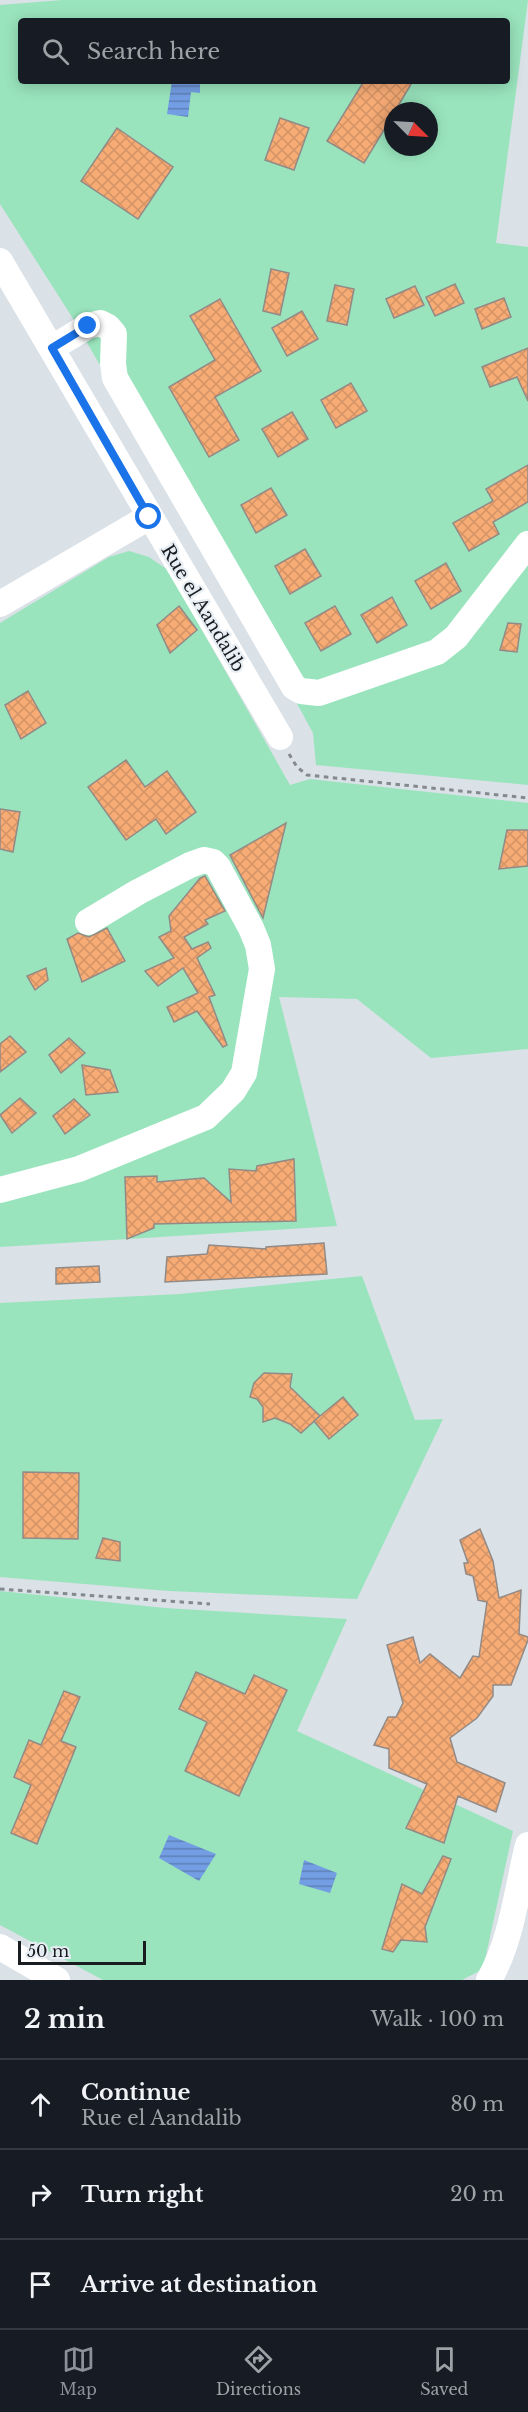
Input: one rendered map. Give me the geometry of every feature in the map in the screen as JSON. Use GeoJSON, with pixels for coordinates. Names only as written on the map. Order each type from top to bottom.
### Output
{"type":"FeatureCollection","features":[{"type":"Feature","properties":{"kind":"street","name":"Rue el Aandalib"},"geometry":{"type":"LineString","coordinates":[[0,261],[280,737]]}},
{"type":"Feature","properties":{"kind":"street"},"geometry":{"type":"LineString","coordinates":[[52,348],[88,326],[100,323],[114,334],[115,378],[294,687],[301,691],[319,693],[437,652],[446,646],[528,544]]}},
{"type":"Feature","properties":{"kind":"street"},"geometry":{"type":"LineString","coordinates":[[0,604],[149,517]]}},
{"type":"Feature","properties":{"kind":"street"},"geometry":{"type":"LineString","coordinates":[[0,1190],[79,1169],[206,1117],[233,1091],[244,1073],[262,969],[258,945],[251,928],[218,867],[204,860],[190,865],[88,922]]}},
{"type":"Feature","properties":{"kind":"street"},"geometry":{"type":"LineString","coordinates":[[489,1980],[497,1967],[505,1942],[528,1845]]}},
{"type":"Feature","properties":{"kind":"street"},"geometry":{"type":"LineString","coordinates":[[0,1947],[57,1980]]}},
{"type":"Feature","properties":{"kind":"path"},"geometry":{"type":"LineString","coordinates":[[280,737],[297,767],[307,775],[528,798]]}},
{"type":"Feature","properties":{"kind":"path"},"geometry":{"type":"LineString","coordinates":[[0,1589],[210,1604]]}},
{"type":"Feature","properties":{"kind":"green space"},"geometry":{"type":"Polygon","coordinates":[[[62,0],[528,0],[496,243],[528,247],[528,785],[316,765],[313,733],[300,709],[72,317],[0,204],[0,5],[62,0]]]}},
{"type":"Feature","properties":{"kind":"green space"},"geometry":{"type":"Polygon","coordinates":[[[129,551],[149,557],[168,570],[290,785],[310,779],[528,803],[528,1049],[431,1058],[357,999],[279,997],[337,1226],[0,1247],[0,623],[109,557],[129,551]]]}},
{"type":"Feature","properties":{"kind":"green space"},"geometry":{"type":"Polygon","coordinates":[[[362,1276],[415,1420],[443,1419],[357,1599],[169,1591],[0,1577],[0,1303],[180,1294],[362,1276]]]}},
{"type":"Feature","properties":{"kind":"green space"},"geometry":{"type":"Polygon","coordinates":[[[0,1591],[165,1608],[347,1619],[297,1731],[513,1831],[483,1969],[462,1980],[103,1980],[0,1925],[0,1591]]]}},
{"type":"Feature","properties":{"kind":"water"},"geometry":{"type":"Polygon","coordinates":[[[172,84],[200,84],[200,93],[191,92],[188,117],[167,114],[172,84]]]}},
{"type":"Feature","properties":{"kind":"water"},"geometry":{"type":"Polygon","coordinates":[[[169,1835],[216,1854],[199,1881],[159,1858],[169,1835]]]}},
{"type":"Feature","properties":{"kind":"water"},"geometry":{"type":"Polygon","coordinates":[[[304,1860],[337,1873],[330,1893],[299,1884],[304,1860]]]}},
{"type":"Feature","properties":{"kind":"building"},"geometry":{"type":"Polygon","coordinates":[[[362,84],[411,84],[400,102],[384,102],[384,130],[364,163],[327,141],[362,84]]]}},
{"type":"Feature","properties":{"kind":"building"},"geometry":{"type":"Polygon","coordinates":[[[280,118],[309,128],[294,170],[265,160],[280,118]]]}},
{"type":"Feature","properties":{"kind":"building"},"geometry":{"type":"Polygon","coordinates":[[[117,128],[173,167],[138,219],[81,181],[117,128]]]}},
{"type":"Feature","properties":{"kind":"building"},"geometry":{"type":"Polygon","coordinates":[[[271,269],[289,273],[280,315],[263,311],[271,269]]]}},
{"type":"Feature","properties":{"kind":"building"},"geometry":{"type":"Polygon","coordinates":[[[455,284],[464,303],[435,316],[426,297],[455,284]]]}},
{"type":"Feature","properties":{"kind":"building"},"geometry":{"type":"Polygon","coordinates":[[[335,285],[354,289],[347,325],[327,321],[335,285]]]}},
{"type":"Feature","properties":{"kind":"building"},"geometry":{"type":"Polygon","coordinates":[[[415,286],[424,305],[394,318],[386,299],[415,286]]]}},
{"type":"Feature","properties":{"kind":"building"},"geometry":{"type":"Polygon","coordinates":[[[504,298],[511,317],[482,329],[475,309],[504,298]]]}},
{"type":"Feature","properties":{"kind":"building"},"geometry":{"type":"Polygon","coordinates":[[[220,299],[261,371],[215,397],[239,440],[209,457],[169,387],[215,360],[190,316],[220,299]]]}},
{"type":"Feature","properties":{"kind":"building"},"geometry":{"type":"Polygon","coordinates":[[[302,311],[318,339],[287,356],[272,328],[302,311]]]}},
{"type":"Feature","properties":{"kind":"building"},"geometry":{"type":"Polygon","coordinates":[[[528,348],[528,401],[517,377],[490,387],[482,367],[528,348]]]}},
{"type":"Feature","properties":{"kind":"building"},"geometry":{"type":"Polygon","coordinates":[[[351,383],[367,411],[336,428],[321,400],[351,383]]]}},
{"type":"Feature","properties":{"kind":"building"},"geometry":{"type":"Polygon","coordinates":[[[292,412],[308,439],[278,457],[262,429],[292,412]]]}},
{"type":"Feature","properties":{"kind":"building"},"geometry":{"type":"Polygon","coordinates":[[[528,465],[528,502],[493,522],[499,534],[469,551],[453,523],[493,501],[486,489],[528,465]]]}},
{"type":"Feature","properties":{"kind":"building"},"geometry":{"type":"Polygon","coordinates":[[[271,488],[287,515],[256,533],[241,505],[271,488]]]}},
{"type":"Feature","properties":{"kind":"building"},"geometry":{"type":"Polygon","coordinates":[[[305,549],[321,576],[290,594],[275,566],[305,549]]]}},
{"type":"Feature","properties":{"kind":"building"},"geometry":{"type":"Polygon","coordinates":[[[446,563],[461,591],[431,609],[415,581],[446,563]]]}},
{"type":"Feature","properties":{"kind":"building"},"geometry":{"type":"Polygon","coordinates":[[[392,597],[407,625],[377,643],[361,615],[392,597]]]}},
{"type":"Feature","properties":{"kind":"building"},"geometry":{"type":"Polygon","coordinates":[[[179,606],[197,630],[170,653],[157,625],[179,606]]]}},
{"type":"Feature","properties":{"kind":"building"},"geometry":{"type":"Polygon","coordinates":[[[335,606],[351,634],[321,651],[305,623],[335,606]]]}},
{"type":"Feature","properties":{"kind":"building"},"geometry":{"type":"Polygon","coordinates":[[[508,623],[521,624],[517,652],[500,650],[508,623]]]}},
{"type":"Feature","properties":{"kind":"building"},"geometry":{"type":"Polygon","coordinates":[[[28,691],[46,723],[21,739],[5,705],[28,691]]]}},
{"type":"Feature","properties":{"kind":"building"},"geometry":{"type":"Polygon","coordinates":[[[126,760],[145,787],[167,771],[196,812],[166,834],[156,819],[126,840],[88,787],[126,760]]]}},
{"type":"Feature","properties":{"kind":"building"},"geometry":{"type":"Polygon","coordinates":[[[0,809],[20,812],[13,852],[0,849],[0,809]]]}},
{"type":"Feature","properties":{"kind":"building"},"geometry":{"type":"Polygon","coordinates":[[[286,823],[263,918],[230,855],[286,823]]]}},
{"type":"Feature","properties":{"kind":"building"},"geometry":{"type":"Polygon","coordinates":[[[507,830],[528,830],[528,866],[499,869],[507,830]]]}},
{"type":"Feature","properties":{"kind":"building"},"geometry":{"type":"Polygon","coordinates":[[[205,876],[225,911],[205,920],[208,924],[184,937],[192,949],[208,942],[211,948],[197,958],[215,995],[209,997],[227,1045],[223,1047],[197,1011],[174,1022],[167,1007],[198,993],[183,968],[158,986],[145,971],[174,958],[159,937],[171,931],[169,916],[200,878],[205,876]]]}},
{"type":"Feature","properties":{"kind":"building"},"geometry":{"type":"Polygon","coordinates":[[[107,928],[125,961],[82,982],[67,939],[78,933],[89,937],[107,928]]]}},
{"type":"Feature","properties":{"kind":"building"},"geometry":{"type":"Polygon","coordinates":[[[46,968],[48,980],[35,990],[27,976],[46,968]]]}},
{"type":"Feature","properties":{"kind":"building"},"geometry":{"type":"Polygon","coordinates":[[[10,1036],[26,1052],[0,1072],[0,1044],[10,1036]]]}},
{"type":"Feature","properties":{"kind":"building"},"geometry":{"type":"Polygon","coordinates":[[[69,1038],[85,1053],[61,1073],[49,1055],[69,1038]]]}},
{"type":"Feature","properties":{"kind":"building"},"geometry":{"type":"Polygon","coordinates":[[[82,1065],[110,1070],[118,1092],[86,1095],[82,1065]]]}},
{"type":"Feature","properties":{"kind":"building"},"geometry":{"type":"Polygon","coordinates":[[[20,1098],[36,1113],[12,1133],[0,1115],[20,1098]]]}},
{"type":"Feature","properties":{"kind":"building"},"geometry":{"type":"Polygon","coordinates":[[[74,1099],[90,1115],[65,1134],[53,1116],[74,1099]]]}},
{"type":"Feature","properties":{"kind":"building"},"geometry":{"type":"Polygon","coordinates":[[[294,1159],[296,1221],[154,1224],[154,1228],[127,1239],[125,1177],[157,1176],[157,1182],[204,1178],[231,1202],[229,1169],[256,1171],[257,1166],[294,1159]]]}},
{"type":"Feature","properties":{"kind":"building"},"geometry":{"type":"Polygon","coordinates":[[[324,1243],[327,1274],[165,1282],[167,1257],[207,1254],[209,1245],[266,1249],[266,1247],[324,1243]]]}},
{"type":"Feature","properties":{"kind":"building"},"geometry":{"type":"Polygon","coordinates":[[[99,1266],[100,1282],[56,1284],[56,1268],[99,1266]]]}},
{"type":"Feature","properties":{"kind":"building"},"geometry":{"type":"Polygon","coordinates":[[[264,1373],[292,1374],[290,1387],[320,1416],[301,1433],[290,1424],[275,1418],[263,1422],[263,1407],[257,1399],[250,1397],[254,1383],[264,1373]]]}},
{"type":"Feature","properties":{"kind":"building"},"geometry":{"type":"Polygon","coordinates":[[[343,1397],[358,1415],[329,1439],[314,1421],[343,1397]]]}},
{"type":"Feature","properties":{"kind":"building"},"geometry":{"type":"Polygon","coordinates":[[[23,1472],[79,1473],[78,1539],[23,1538],[23,1472]]]}},
{"type":"Feature","properties":{"kind":"building"},"geometry":{"type":"Polygon","coordinates":[[[480,1529],[493,1561],[499,1598],[521,1590],[519,1634],[528,1637],[528,1640],[511,1685],[493,1685],[493,1696],[477,1718],[450,1738],[457,1762],[505,1783],[496,1812],[458,1796],[444,1843],[406,1828],[427,1784],[389,1768],[389,1749],[374,1745],[388,1717],[396,1717],[403,1703],[387,1645],[413,1637],[420,1663],[430,1654],[460,1678],[473,1656],[479,1657],[487,1602],[478,1600],[473,1576],[466,1574],[464,1563],[468,1563],[460,1540],[480,1529]]]}},
{"type":"Feature","properties":{"kind":"building"},"geometry":{"type":"Polygon","coordinates":[[[103,1538],[120,1542],[120,1561],[96,1558],[103,1538]]]}},
{"type":"Feature","properties":{"kind":"building"},"geometry":{"type":"Polygon","coordinates":[[[196,1672],[245,1694],[254,1675],[287,1690],[239,1796],[185,1771],[207,1722],[179,1709],[196,1672]]]}},
{"type":"Feature","properties":{"kind":"building"},"geometry":{"type":"Polygon","coordinates":[[[64,1691],[80,1697],[61,1741],[76,1747],[37,1844],[11,1833],[31,1785],[14,1777],[29,1740],[41,1745],[64,1691]]]}},
{"type":"Feature","properties":{"kind":"building"},"geometry":{"type":"Polygon","coordinates":[[[443,1856],[451,1859],[425,1927],[427,1942],[401,1940],[393,1952],[382,1949],[402,1884],[422,1894],[443,1856]]]}},
{"type":"Feature","properties":{"kind":"route"},"geometry":{"type":"LineString","coordinates":[[88,326],[52,348],[149,517]]}}]}
